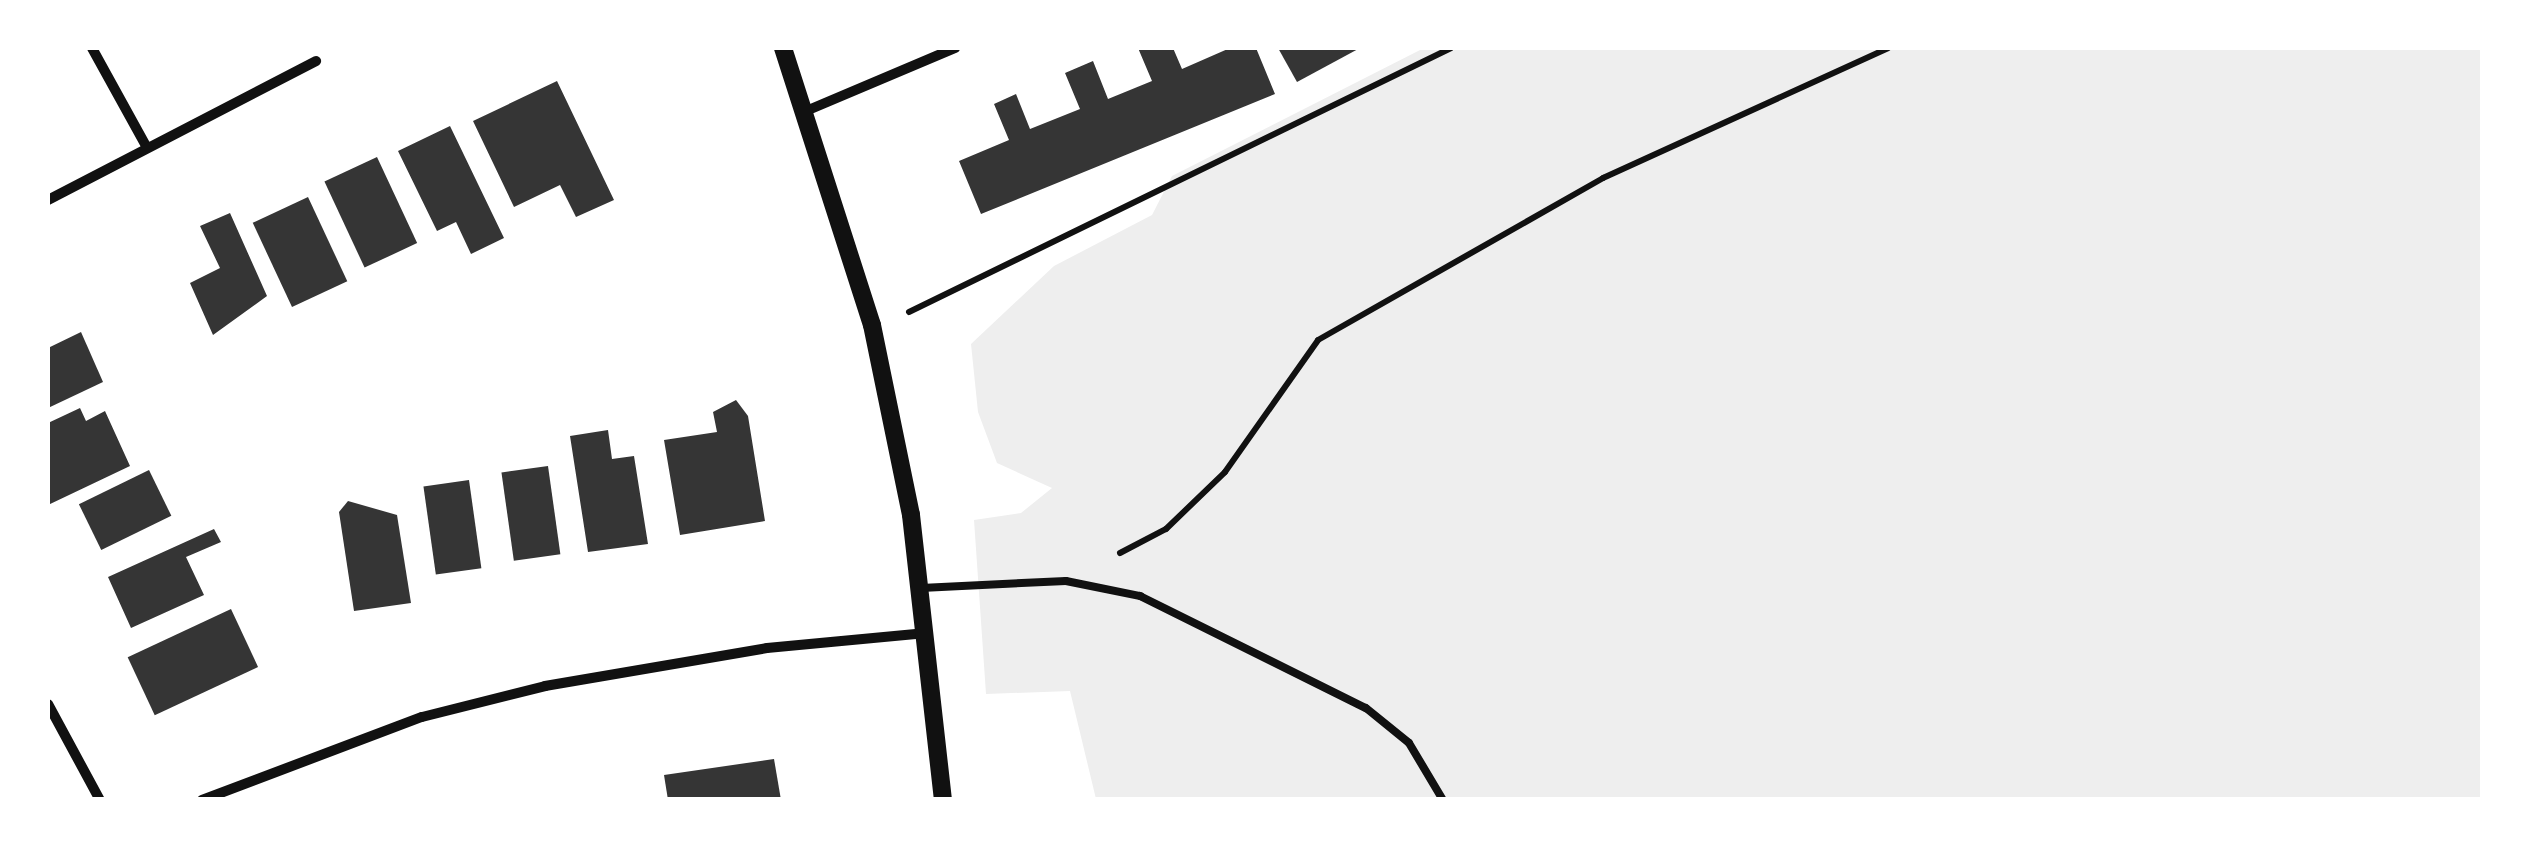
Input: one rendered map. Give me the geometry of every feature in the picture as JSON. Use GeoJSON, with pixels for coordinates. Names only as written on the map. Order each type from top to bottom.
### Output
{"type":"FeatureCollection","features":[{"type":"Feature","properties":{"kind":"street"},"geometry":{"type":"LineString","coordinates":[[92,48],[146,146]]}},
{"type":"Feature","properties":{"kind":"street"},"geometry":{"type":"LineString","coordinates":[[783,48],[872,325],[911,515],[912,589],[927,633],[943,800]]}},
{"type":"Feature","properties":{"kind":"street"},"geometry":{"type":"LineString","coordinates":[[806,112],[956,48]]}},
{"type":"Feature","properties":{"kind":"street"},"geometry":{"type":"LineString","coordinates":[[48,200],[316,61]]}},
{"type":"Feature","properties":{"kind":"street"},"geometry":{"type":"LineString","coordinates":[[202,800],[422,717],[544,686],[749,650],[927,633]]}},
{"type":"Feature","properties":{"kind":"street"},"geometry":{"type":"LineString","coordinates":[[48,704],[100,800]]}},
{"type":"Feature","properties":{"kind":"lane"},"geometry":{"type":"LineString","coordinates":[[912,589],[1066,581],[1140,596],[1209,625],[1366,708],[1409,743],[1443,800]]}},
{"type":"Feature","properties":{"kind":"path"},"geometry":{"type":"LineString","coordinates":[[872,325],[932,304],[1451,48]]}},
{"type":"Feature","properties":{"kind":"path"},"geometry":{"type":"LineString","coordinates":[[1066,581],[1166,529],[1225,472],[1318,340],[1603,178],[1888,48]]}},
{"type":"Feature","properties":{"kind":"shaded area"},"geometry":{"type":"Polygon","coordinates":[[[1424,48],[2482,48],[2482,799],[1096,799],[1070,691],[986,694],[974,520],[1021,513],[1052,488],[997,463],[978,412],[971,344],[1054,266],[1152,215],[1172,176],[1424,48]]]}},
{"type":"Feature","properties":{"kind":"building"},"geometry":{"type":"Polygon","coordinates":[[[1138,48],[1173,48],[1182,69],[1230,48],[1256,48],[1275,94],[981,214],[959,161],[1009,140],[994,104],[1016,94],[1030,129],[1080,109],[1065,73],[1093,61],[1108,99],[1152,81],[1138,48]]]}},
{"type":"Feature","properties":{"kind":"building"},"geometry":{"type":"Polygon","coordinates":[[[1278,48],[1360,48],[1297,82],[1278,48]]]}},
{"type":"Feature","properties":{"kind":"building"},"geometry":{"type":"Polygon","coordinates":[[[557,81],[614,200],[576,217],[560,185],[514,207],[473,121],[557,81]]]}},
{"type":"Feature","properties":{"kind":"building"},"geometry":{"type":"Polygon","coordinates":[[[450,126],[504,238],[471,254],[456,222],[437,231],[398,151],[450,126]]]}},
{"type":"Feature","properties":{"kind":"building"},"geometry":{"type":"Polygon","coordinates":[[[377,157],[417,243],[365,268],[324,182],[377,157]]]}},
{"type":"Feature","properties":{"kind":"building"},"geometry":{"type":"Polygon","coordinates":[[[308,197],[347,281],[292,307],[253,223],[308,197]]]}},
{"type":"Feature","properties":{"kind":"building"},"geometry":{"type":"Polygon","coordinates":[[[230,213],[267,296],[213,335],[190,283],[220,268],[200,226],[230,213]]]}},
{"type":"Feature","properties":{"kind":"building"},"geometry":{"type":"Polygon","coordinates":[[[81,332],[103,382],[48,408],[48,348],[81,332]]]}},
{"type":"Feature","properties":{"kind":"building"},"geometry":{"type":"Polygon","coordinates":[[[736,400],[748,416],[765,521],[680,535],[664,440],[717,432],[713,412],[736,400]]]}},
{"type":"Feature","properties":{"kind":"building"},"geometry":{"type":"Polygon","coordinates":[[[80,408],[86,421],[105,411],[130,466],[48,505],[48,423],[80,408]]]}},
{"type":"Feature","properties":{"kind":"building"},"geometry":{"type":"Polygon","coordinates":[[[608,430],[612,459],[634,456],[648,544],[588,552],[570,436],[608,430]]]}},
{"type":"Feature","properties":{"kind":"building"},"geometry":{"type":"Polygon","coordinates":[[[548,466],[560,554],[514,561],[501,473],[548,466]]]}},
{"type":"Feature","properties":{"kind":"building"},"geometry":{"type":"Polygon","coordinates":[[[149,470],[171,516],[101,550],[79,504],[149,470]]]}},
{"type":"Feature","properties":{"kind":"building"},"geometry":{"type":"Polygon","coordinates":[[[469,480],[481,568],[436,575],[423,486],[469,480]]]}},
{"type":"Feature","properties":{"kind":"building"},"geometry":{"type":"Polygon","coordinates":[[[348,501],[397,515],[411,603],[354,611],[339,512],[348,501]]]}},
{"type":"Feature","properties":{"kind":"building"},"geometry":{"type":"Polygon","coordinates":[[[214,529],[221,542],[186,557],[204,595],[131,628],[108,577],[214,529]]]}},
{"type":"Feature","properties":{"kind":"building"},"geometry":{"type":"Polygon","coordinates":[[[231,609],[258,667],[155,715],[128,657],[231,609]]]}},
{"type":"Feature","properties":{"kind":"building"},"geometry":{"type":"Polygon","coordinates":[[[774,759],[781,800],[668,800],[664,775],[774,759]]]}}]}
